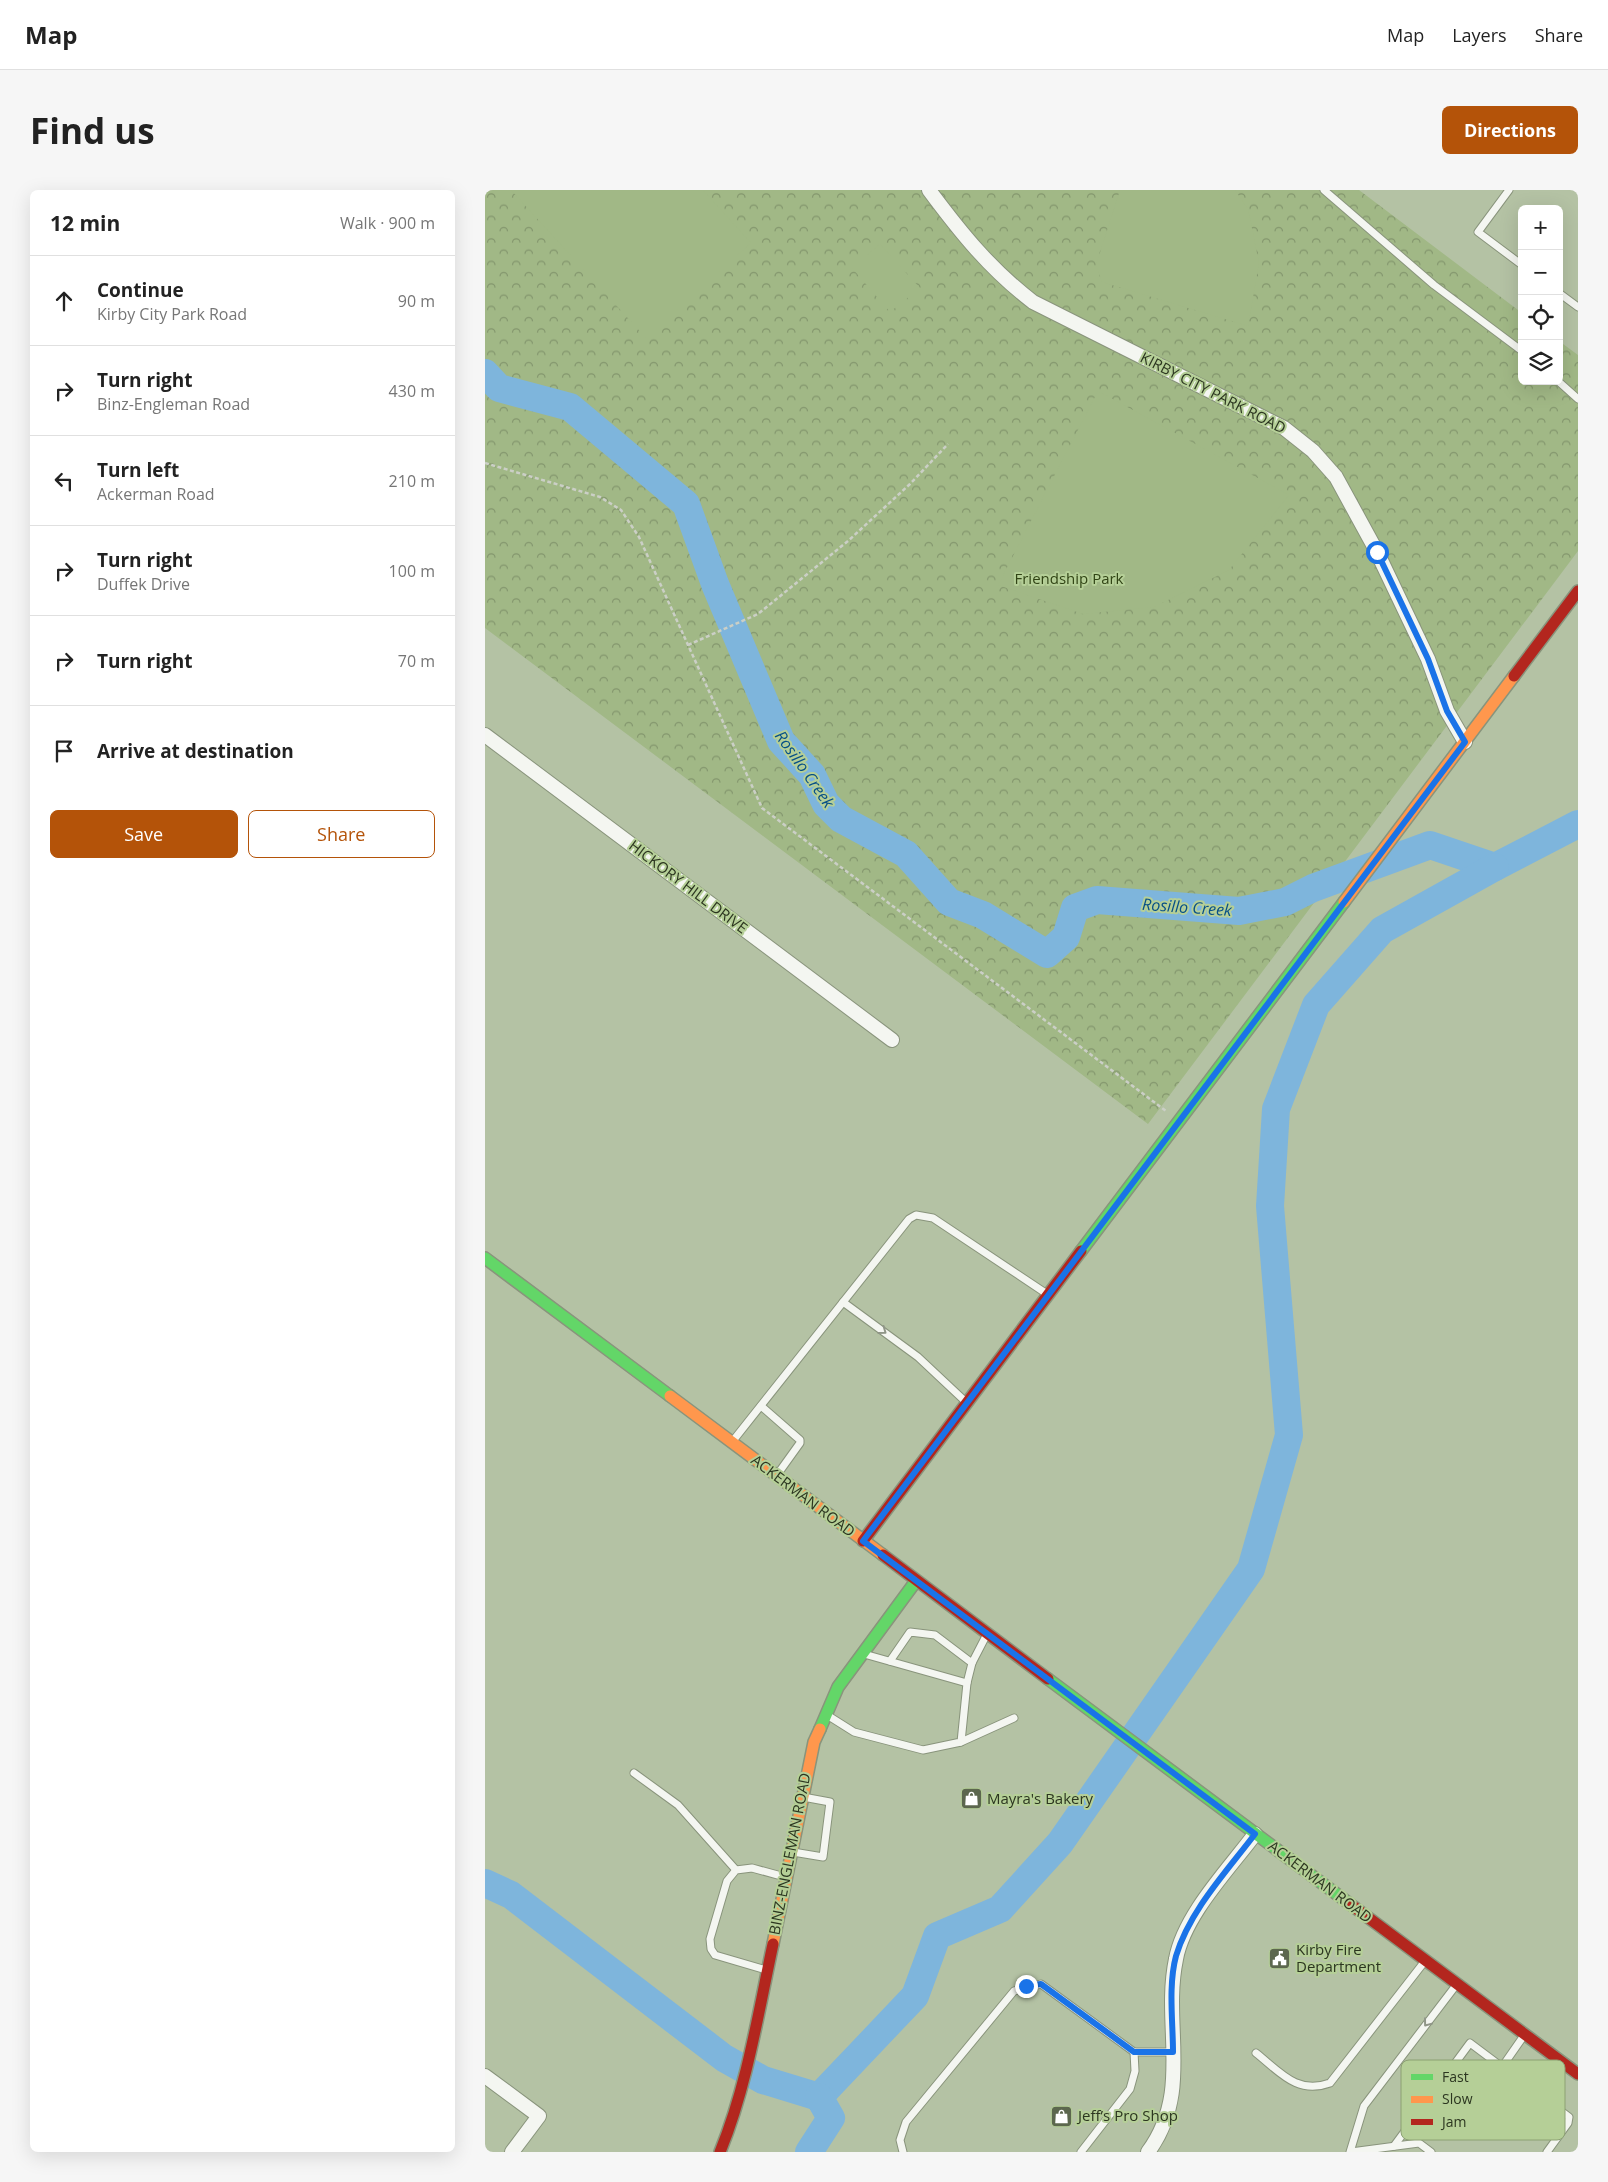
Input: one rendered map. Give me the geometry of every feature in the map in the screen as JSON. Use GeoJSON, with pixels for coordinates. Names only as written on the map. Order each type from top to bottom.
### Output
{"type":"FeatureCollection","features":[{"type":"Feature","properties":{"kind":"street","name":"KIRBY CITY PARK ROAD"},"geometry":{"type":"LineString","coordinates":[[929,190],[969,242],[1004,280],[1033,302],[1285,428],[1313,451],[1336,477],[1377,552],[1428,659],[1447,711],[1465,742]]}},
{"type":"Feature","properties":{"kind":"street"},"geometry":{"type":"LineString","coordinates":[[863,1541],[1578,591]]}},
{"type":"Feature","properties":{"kind":"street","name":"HICKORY HILL DRIVE"},"geometry":{"type":"LineString","coordinates":[[485,735],[892,1040]]}},
{"type":"Feature","properties":{"kind":"street","name":"ACKERMAN ROAD"},"geometry":{"type":"LineString","coordinates":[[485,1258],[1559,2060]]}},
{"type":"Feature","properties":{"kind":"street","name":"BINZ-ENGLEMAN ROAD"},"geometry":{"type":"LineString","coordinates":[[720,2152],[737,2104],[755,2030],[801,1797],[814,1742],[838,1687],[861,1653],[916,1581]]}},
{"type":"Feature","properties":{"kind":"street"},"geometry":{"type":"LineString","coordinates":[[1148,2152],[1161,2134],[1170,2110],[1174,2081],[1173,1986],[1176,1958],[1184,1934],[1198,1910],[1255,1834]]}},
{"type":"Feature","properties":{"kind":"street","name":"ACKERMAN ROAD"},"geometry":{"type":"LineString","coordinates":[[1565,2064],[1578,2074]]}},
{"type":"Feature","properties":{"kind":"street"},"geometry":{"type":"LineString","coordinates":[[485,2076],[539,2116],[512,2152]]}},
{"type":"Feature","properties":{"kind":"lane"},"geometry":{"type":"LineString","coordinates":[[1323,190],[1434,286],[1518,348]]}},
{"type":"Feature","properties":{"kind":"lane"},"geometry":{"type":"LineString","coordinates":[[1509,190],[1478,232],[1518,262]]}},
{"type":"Feature","properties":{"kind":"lane"},"geometry":{"type":"LineString","coordinates":[[1562,295],[1578,307]]}},
{"type":"Feature","properties":{"kind":"lane"},"geometry":{"type":"LineString","coordinates":[[1562,385],[1578,399]]}},
{"type":"Feature","properties":{"kind":"lane"},"geometry":{"type":"LineString","coordinates":[[732,1443],[909,1219],[917,1215],[933,1218],[1048,1295]]}},
{"type":"Feature","properties":{"kind":"lane"},"geometry":{"type":"LineString","coordinates":[[843,1302],[918,1357],[967,1403]]}},
{"type":"Feature","properties":{"kind":"lane"},"geometry":{"type":"LineString","coordinates":[[761,1406],[800,1440],[800,1443],[776,1476]]}},
{"type":"Feature","properties":{"kind":"lane"},"geometry":{"type":"LineString","coordinates":[[890,1661],[910,1632],[935,1635],[972,1663]]}},
{"type":"Feature","properties":{"kind":"lane"},"geometry":{"type":"LineString","coordinates":[[961,1742],[967,1683],[972,1663],[987,1633]]}},
{"type":"Feature","properties":{"kind":"lane"},"geometry":{"type":"LineString","coordinates":[[861,1653],[967,1683]]}},
{"type":"Feature","properties":{"kind":"lane"},"geometry":{"type":"LineString","coordinates":[[825,1714],[854,1732],[923,1750],[961,1742],[1014,1718]]}},
{"type":"Feature","properties":{"kind":"lane"},"geometry":{"type":"LineString","coordinates":[[635,1773],[678,1805],[736,1870]]}},
{"type":"Feature","properties":{"kind":"lane"},"geometry":{"type":"LineString","coordinates":[[790,1852],[823,1857],[830,1802],[801,1797]]}},
{"type":"Feature","properties":{"kind":"lane"},"geometry":{"type":"LineString","coordinates":[[767,1971],[720,1958],[711,1949],[710,1939],[727,1880],[736,1870],[752,1868],[785,1877]]}},
{"type":"Feature","properties":{"kind":"lane"},"geometry":{"type":"LineString","coordinates":[[1256,2053],[1298,2085],[1316,2088],[1330,2083],[1425,1960]]}},
{"type":"Feature","properties":{"kind":"lane"},"geometry":{"type":"LineString","coordinates":[[903,2152],[899,2140],[906,2122],[1014,1991],[1041,1984],[1134,2052],[1173,2052]]}},
{"type":"Feature","properties":{"kind":"lane"},"geometry":{"type":"LineString","coordinates":[[1431,2152],[1419,2143],[1350,2152],[1365,2106],[1457,1984]]}},
{"type":"Feature","properties":{"kind":"lane"},"geometry":{"type":"LineString","coordinates":[[1506,2060],[1525,2034]]}},
{"type":"Feature","properties":{"kind":"lane"},"geometry":{"type":"LineString","coordinates":[[1458,2060],[1470,2043],[1494,2060]]}},
{"type":"Feature","properties":{"kind":"lane"},"geometry":{"type":"LineString","coordinates":[[1081,2152],[1130,2089],[1135,2071],[1134,2052]]}},
{"type":"Feature","properties":{"kind":"lane"},"geometry":{"type":"LineString","coordinates":[[1565,2114],[1569,2117],[1565,2127]]}},
{"type":"Feature","properties":{"kind":"lane"},"geometry":{"type":"LineString","coordinates":[[1395,2146],[1401,2138]]}},
{"type":"Feature","properties":{"kind":"lane"},"geometry":{"type":"LineString","coordinates":[[1547,2152],[1556,2140]]}},
{"type":"Feature","properties":{"kind":"path"},"geometry":{"type":"LineString","coordinates":[[687,645],[758,614],[848,541],[911,484],[948,444]]}},
{"type":"Feature","properties":{"kind":"path"},"geometry":{"type":"LineString","coordinates":[[485,463],[600,497],[621,510],[639,537],[762,808],[1180,1121]]}},
{"type":"Feature","properties":{"kind":"green space","name":"Friendship Park"},"geometry":{"type":"Polygon","coordinates":[[[485,190],[1359,190],[1518,310],[1518,385],[1563,385],[1563,344],[1578,355],[1578,551],[1148,1124],[485,628],[485,190]]]}},
{"type":"Feature","properties":{"kind":"green space"},"geometry":{"type":"Polygon","coordinates":[[[511,190],[703,190],[751,243],[646,338],[511,190]]]}},
{"type":"Feature","properties":{"kind":"green space"},"geometry":{"type":"Polygon","coordinates":[[[1120,190],[1235,190],[1248,209],[1259,263],[1248,326],[1102,282],[1096,265],[1120,190]]]}},
{"type":"Feature","properties":{"kind":"green space"},"geometry":{"type":"Polygon","coordinates":[[[880,244],[920,288],[890,312],[852,268],[880,244]]]}},
{"type":"Feature","properties":{"kind":"green space"},"geometry":{"type":"Polygon","coordinates":[[[1098,391],[1289,495],[1229,570],[1154,607],[1083,614],[998,585],[1098,391]]]}},
{"type":"Feature","properties":{"kind":"waterway","name":"Rosillo Creek"},"geometry":{"type":"LineString","coordinates":[[485,373],[499,388],[570,407],[686,504],[715,584],[781,741],[812,775],[826,804],[841,819],[906,854],[949,902],[983,915],[1047,954],[1066,937],[1075,908],[1097,900],[1239,911],[1285,902],[1313,888],[1430,845],[1495,867],[1578,824]]}},
{"type":"Feature","properties":{"kind":"waterway"},"geometry":{"type":"LineString","coordinates":[[485,1883],[511,1895],[724,2058],[763,2080],[819,2097],[915,1996],[937,1936],[1000,1909],[1060,1843],[1251,1569],[1289,1435],[1270,1206],[1276,1109],[1316,1005],[1382,930],[1495,867]]}},
{"type":"Feature","properties":{"kind":"waterway"},"geometry":{"type":"LineString","coordinates":[[809,2152],[831,2118],[819,2097]]}},
{"type":"Feature","properties":{"kind":"traffic: fast"},"geometry":{"type":"LineString","coordinates":[[1081,1251],[1344,902]]}},
{"type":"Feature","properties":{"kind":"traffic: fast"},"geometry":{"type":"LineString","coordinates":[[485,1258],[670,1396]]}},
{"type":"Feature","properties":{"kind":"traffic: fast"},"geometry":{"type":"LineString","coordinates":[[820,1729],[838,1687],[916,1581]]}},
{"type":"Feature","properties":{"kind":"traffic: fast"},"geometry":{"type":"LineString","coordinates":[[1048,1679],[1350,1904]]}},
{"type":"Feature","properties":{"kind":"traffic: slow"},"geometry":{"type":"LineString","coordinates":[[1344,902],[1514,676]]}},
{"type":"Feature","properties":{"kind":"traffic: slow"},"geometry":{"type":"LineString","coordinates":[[670,1396],[883,1555]]}},
{"type":"Feature","properties":{"kind":"traffic: slow"},"geometry":{"type":"LineString","coordinates":[[773,1944],[814,1742],[820,1729]]}},
{"type":"Feature","properties":{"kind":"traffic: jam"},"geometry":{"type":"LineString","coordinates":[[1514,676],[1578,591]]}},
{"type":"Feature","properties":{"kind":"traffic: jam"},"geometry":{"type":"LineString","coordinates":[[863,1541],[1081,1251]]}},
{"type":"Feature","properties":{"kind":"traffic: jam"},"geometry":{"type":"LineString","coordinates":[[883,1555],[1048,1679]]}},
{"type":"Feature","properties":{"kind":"traffic: jam"},"geometry":{"type":"LineString","coordinates":[[1350,1904],[1559,2060]]}},
{"type":"Feature","properties":{"kind":"traffic: jam"},"geometry":{"type":"LineString","coordinates":[[720,2152],[745,2076],[773,1944]]}},
{"type":"Feature","properties":{"kind":"traffic: jam"},"geometry":{"type":"LineString","coordinates":[[1565,2064],[1578,2074]]}},
{"type":"Feature","properties":{"kind":"place","name":"Mayra's Bakery"},"geometry":{"type":"Point","coordinates":[971,1799]}},
{"type":"Feature","properties":{"kind":"place","name":"Kirby Fire Department"},"geometry":{"type":"Point","coordinates":[1280,1959]}},
{"type":"Feature","properties":{"kind":"place","name":"Jeff’s Pro Shop"},"geometry":{"type":"Point","coordinates":[1062,2116]}},
{"type":"Feature","properties":{"kind":"route"},"geometry":{"type":"LineString","coordinates":[[1026,1986],[1041,1984],[1134,2052],[1173,2052],[1173,1986],[1176,1958],[1184,1934],[1198,1910],[1255,1834],[863,1541],[1465,742],[1447,711],[1428,659],[1377,552]]}}]}
